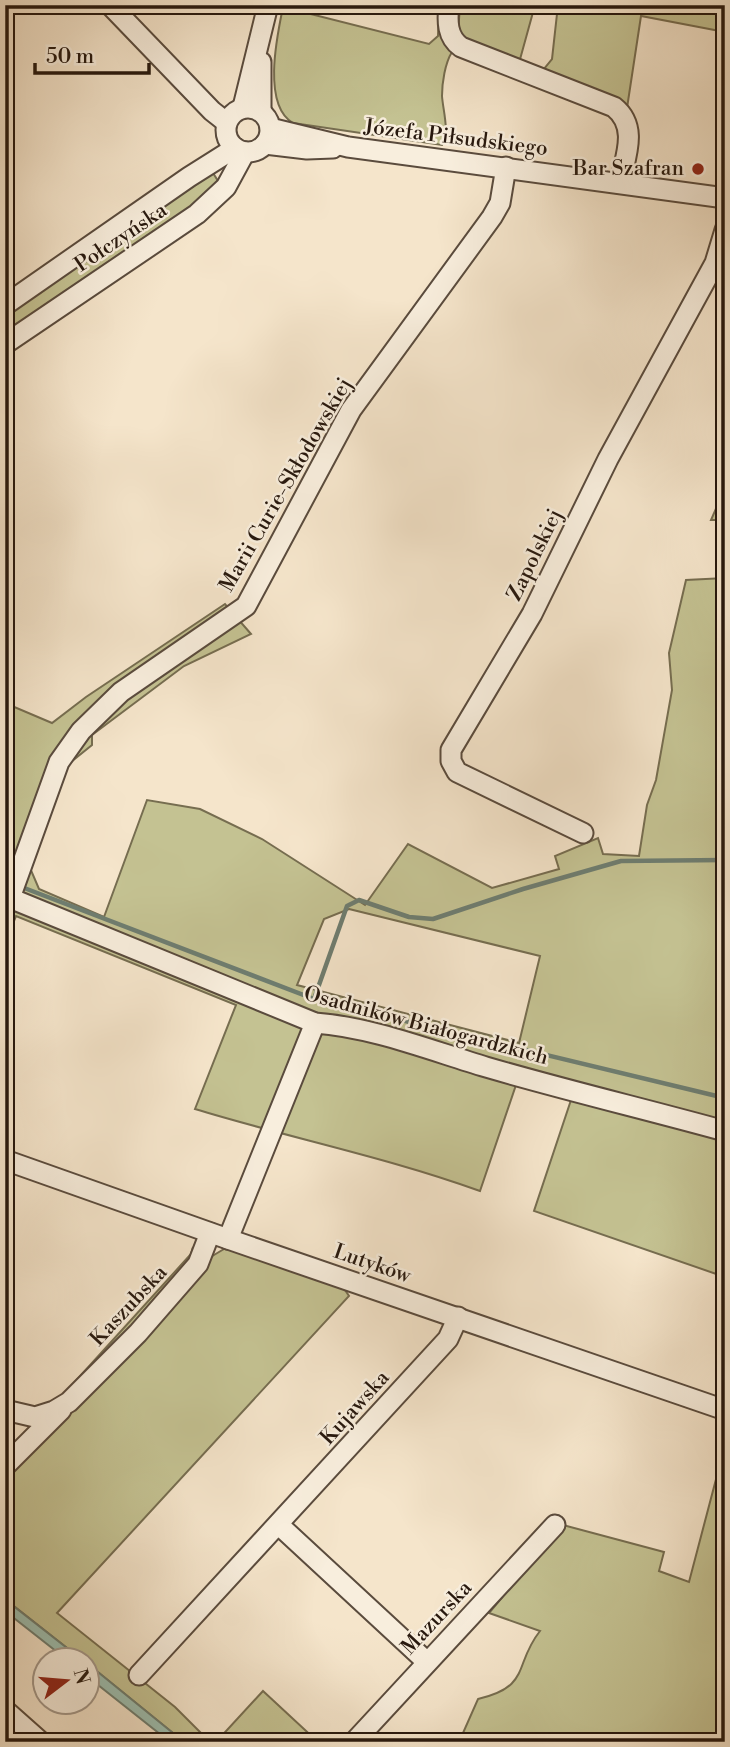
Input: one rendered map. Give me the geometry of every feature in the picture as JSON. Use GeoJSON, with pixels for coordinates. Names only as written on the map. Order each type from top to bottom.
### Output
{"type":"FeatureCollection","features":[{"type":"Feature","properties":{"kind":"street"},"geometry":{"type":"LineString","coordinates":[[110,5],[212,111],[233,140],[260,149],[263,97],[259,44],[268,5]]}},
{"type":"Feature","properties":{"kind":"street"},"geometry":{"type":"LineString","coordinates":[[449,5],[452,38],[461,47],[620,111],[627,122],[629,135],[620,183]]}},
{"type":"Feature","properties":{"kind":"street"},"geometry":{"type":"LineString","coordinates":[[233,140],[233,112],[260,123]]}},
{"type":"Feature","properties":{"kind":"street","name":"Józefa Piłsudskiego"},"geometry":{"type":"LineString","coordinates":[[260,123],[348,147],[725,198]]}},
{"type":"Feature","properties":{"kind":"street","name":"Połczyńska"},"geometry":{"type":"LineString","coordinates":[[5,305],[189,177],[233,140]]}},
{"type":"Feature","properties":{"kind":"street","name":"Połczyńska"},"geometry":{"type":"LineString","coordinates":[[5,344],[206,206],[226,187],[233,140]]}},
{"type":"Feature","properties":{"kind":"street","name":"Marii Curie-Skłodowskiej"},"geometry":{"type":"LineString","coordinates":[[11,891],[60,762],[80,731],[121,692],[246,606],[351,410],[492,217],[502,195],[506,167]]}},
{"type":"Feature","properties":{"kind":"street","name":"Zapolskiej"},"geometry":{"type":"LineString","coordinates":[[583,833],[457,772],[451,761],[451,750],[532,614],[614,448],[715,262],[725,230]]}},
{"type":"Feature","properties":{"kind":"street","name":"Osadników Białogardzkich"},"geometry":{"type":"LineString","coordinates":[[11,891],[315,1023],[332,1024],[429,1048],[486,1067],[725,1130]]}},
{"type":"Feature","properties":{"kind":"street","name":"Kaszubska"},"geometry":{"type":"LineString","coordinates":[[5,1466],[138,1333],[219,1236],[315,1023]]}},
{"type":"Feature","properties":{"kind":"street","name":"Lutyków"},"geometry":{"type":"LineString","coordinates":[[5,1160],[725,1410]]}},
{"type":"Feature","properties":{"kind":"street","name":"Kujawska"},"geometry":{"type":"LineString","coordinates":[[139,1675],[448,1339],[458,1317]]}},
{"type":"Feature","properties":{"kind":"street","name":"Kaszubska"},"geometry":{"type":"LineString","coordinates":[[5,1410],[35,1417],[54,1411],[69,1402]]}},
{"type":"Feature","properties":{"kind":"street"},"geometry":{"type":"LineString","coordinates":[[279,1525],[426,1662]]}},
{"type":"Feature","properties":{"kind":"street","name":"Mazurska"},"geometry":{"type":"LineString","coordinates":[[354,1742],[555,1525]]}},
{"type":"Feature","properties":{"kind":"street"},"geometry":{"type":"LineString","coordinates":[[5,1710],[41,1742]]}},
{"type":"Feature","properties":{"kind":"shaded area"},"geometry":{"type":"Polygon","coordinates":[[[439,5],[444,5],[457,51],[452,52],[443,79],[446,128],[442,145],[293,123],[283,114],[275,86],[274,69],[283,7],[429,44],[438,36],[439,5]]]}},
{"type":"Feature","properties":{"kind":"shaded area"},"geometry":{"type":"Polygon","coordinates":[[[460,5],[535,5],[519,63],[468,44],[458,34],[460,5]]]}},
{"type":"Feature","properties":{"kind":"shaded area"},"geometry":{"type":"Polygon","coordinates":[[[558,5],[725,5],[725,32],[641,16],[627,108],[544,69],[552,59],[558,5]]]}},
{"type":"Feature","properties":{"kind":"shaded area"},"geometry":{"type":"Polygon","coordinates":[[[213,173],[218,181],[202,199],[5,335],[5,314],[213,173]]]}},
{"type":"Feature","properties":{"kind":"shaded area"},"geometry":{"type":"Polygon","coordinates":[[[725,488],[725,520],[711,520],[725,488]]]}},
{"type":"Feature","properties":{"kind":"shaded area"},"geometry":{"type":"Polygon","coordinates":[[[725,578],[725,1277],[534,1211],[571,1100],[516,1085],[480,1191],[409,1168],[195,1109],[236,1005],[16,916],[5,943],[5,703],[52,723],[86,697],[225,604],[251,634],[184,666],[92,735],[92,745],[66,766],[30,868],[39,889],[104,917],[147,800],[200,809],[262,839],[365,905],[408,844],[492,888],[559,869],[555,856],[598,838],[603,854],[639,856],[672,690],[669,653],[686,580],[725,578]],[[349,909],[324,919],[297,985],[519,1043],[540,956],[349,909]]]}},
{"type":"Feature","properties":{"kind":"shaded area"},"geometry":{"type":"Polygon","coordinates":[[[229,1246],[341,1284],[349,1296],[57,1613],[98,1646],[65,1646],[5,1599],[5,1456],[209,1258],[229,1246]]]}},
{"type":"Feature","properties":{"kind":"shaded area"},"geometry":{"type":"Polygon","coordinates":[[[193,1247],[192,1256],[173,1287],[62,1396],[191,1254],[193,1247]]]}},
{"type":"Feature","properties":{"kind":"shaded area"},"geometry":{"type":"Polygon","coordinates":[[[725,1445],[725,1742],[459,1742],[478,1699],[507,1688],[514,1681],[540,1631],[489,1613],[563,1525],[664,1552],[659,1571],[689,1582],[725,1445]]]}},
{"type":"Feature","properties":{"kind":"shaded area"},"geometry":{"type":"Polygon","coordinates":[[[5,1599],[65,1646],[49,1646],[5,1611],[5,1599]]]}},
{"type":"Feature","properties":{"kind":"shaded area"},"geometry":{"type":"Polygon","coordinates":[[[102,1649],[175,1707],[210,1742],[184,1742],[102,1675],[102,1649]]]}},
{"type":"Feature","properties":{"kind":"shaded area"},"geometry":{"type":"Polygon","coordinates":[[[102,1675],[184,1742],[170,1742],[102,1688],[102,1675]]]}},
{"type":"Feature","properties":{"kind":"shaded area"},"geometry":{"type":"Polygon","coordinates":[[[263,1691],[318,1742],[216,1742],[263,1691]]]}},
{"type":"Feature","properties":{"kind":"waterway"},"geometry":{"type":"LineString","coordinates":[[314,999],[347,906],[359,900],[409,917],[433,919],[523,889],[621,861],[725,860]]}},
{"type":"Feature","properties":{"kind":"waterway"},"geometry":{"type":"LineString","coordinates":[[19,886],[314,999],[725,1098]]}},
{"type":"Feature","properties":{"kind":"place","name":"Bar Szafran"},"geometry":{"type":"Point","coordinates":[698,169]}}]}
